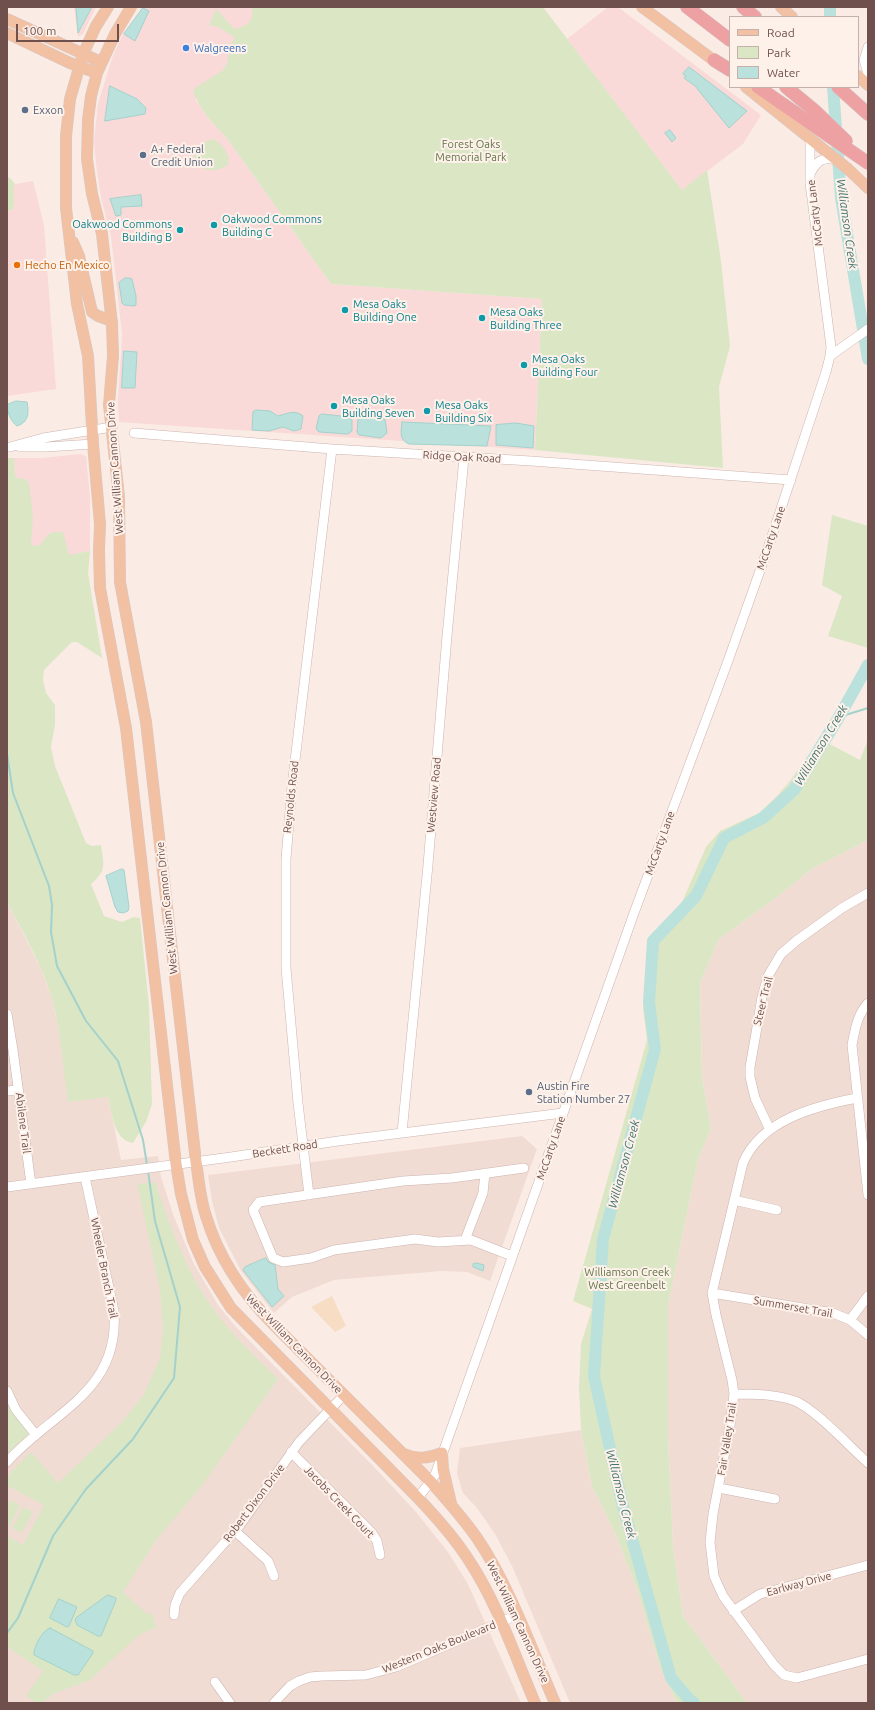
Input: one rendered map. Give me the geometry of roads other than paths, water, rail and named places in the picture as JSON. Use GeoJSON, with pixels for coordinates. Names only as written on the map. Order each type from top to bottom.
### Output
{"type":"FeatureCollection","features":[{"type":"Feature","properties":{"kind":"highway"},"geometry":{"type":"LineString","coordinates":[[687,7],[729,39]]}},
{"type":"Feature","properties":{"kind":"highway"},"geometry":{"type":"LineString","coordinates":[[743,7],[754,16]]}},
{"type":"Feature","properties":{"kind":"highway"},"geometry":{"type":"LineString","coordinates":[[714,60],[729,69]]}},
{"type":"Feature","properties":{"kind":"highway"},"geometry":{"type":"LineString","coordinates":[[759,88],[814,134],[868,162]]}},
{"type":"Feature","properties":{"kind":"highway"},"geometry":{"type":"LineString","coordinates":[[787,88],[815,111],[868,162]]}},
{"type":"Feature","properties":{"kind":"highway"},"geometry":{"type":"LineString","coordinates":[[839,88],[868,114]]}},
{"type":"Feature","properties":{"kind":"main road","name":"West William Cannon Drive"},"geometry":{"type":"LineString","coordinates":[[108,7],[96,26],[83,54],[70,99],[66,136],[65,173],[69,234],[78,304],[88,356],[92,430],[100,524],[100,588],[126,728],[176,1164],[181,1194],[193,1240],[216,1287],[231,1308],[329,1410],[437,1517],[466,1555],[481,1581],[535,1703]]}},
{"type":"Feature","properties":{"kind":"main road","name":"West William Cannon Drive"},"geometry":{"type":"LineString","coordinates":[[131,7],[115,34],[97,73],[91,96],[88,120],[87,159],[92,194],[102,234],[112,321],[113,356],[109,405],[119,497],[120,582],[146,722],[196,1162],[205,1215],[215,1242],[238,1283],[262,1313],[399,1452],[431,1482],[452,1505],[477,1538],[491,1561],[517,1615],[555,1703]]}},
{"type":"Feature","properties":{"kind":"main road"},"geometry":{"type":"LineString","coordinates":[[642,7],[729,72]]}},
{"type":"Feature","properties":{"kind":"main road"},"geometry":{"type":"LineString","coordinates":[[781,7],[791,16]]}},
{"type":"Feature","properties":{"kind":"main road"},"geometry":{"type":"LineString","coordinates":[[7,19],[101,62]]}},
{"type":"Feature","properties":{"kind":"main road"},"geometry":{"type":"LineString","coordinates":[[7,33],[80,67],[97,73]]}},
{"type":"Feature","properties":{"kind":"main road"},"geometry":{"type":"LineString","coordinates":[[859,77],[868,85]]}},
{"type":"Feature","properties":{"kind":"main road"},"geometry":{"type":"LineString","coordinates":[[747,88],[814,134],[838,160],[868,188]]}},
{"type":"Feature","properties":{"kind":"main road"},"geometry":{"type":"LineString","coordinates":[[69,234],[79,256],[92,312],[112,321]]}},
{"type":"Feature","properties":{"kind":"main road"},"geometry":{"type":"LineString","coordinates":[[399,1452],[416,1458],[431,1457],[442,1453],[443,1469],[452,1505]]}},
{"type":"Feature","properties":{"kind":"street"},"geometry":{"type":"LineString","coordinates":[[868,47],[864,60],[868,74]]}},
{"type":"Feature","properties":{"kind":"street","name":"McCarty Lane"},"geometry":{"type":"LineString","coordinates":[[418,1498],[435,1475],[634,913],[728,661],[791,480],[830,356],[828,325],[810,174],[814,134]]}},
{"type":"Feature","properties":{"kind":"street","name":"McCarty Lane"},"geometry":{"type":"LineString","coordinates":[[810,174],[814,166],[823,158],[838,160]]}},
{"type":"Feature","properties":{"kind":"street"},"geometry":{"type":"LineString","coordinates":[[830,356],[868,328]]}},
{"type":"Feature","properties":{"kind":"street"},"geometry":{"type":"LineString","coordinates":[[8,447],[43,438],[112,427]]}},
{"type":"Feature","properties":{"kind":"street","name":"Ridge Oak Road"},"geometry":{"type":"LineString","coordinates":[[134,433],[332,449],[791,480]]}},
{"type":"Feature","properties":{"kind":"street"},"geometry":{"type":"LineString","coordinates":[[8,447],[46,447],[93,444]]}},
{"type":"Feature","properties":{"kind":"street","name":"Reynolds Road"},"geometry":{"type":"LineString","coordinates":[[312,1194],[302,1147],[286,968],[286,859],[292,786],[332,449]]}},
{"type":"Feature","properties":{"kind":"street","name":"Westview Road"},"geometry":{"type":"LineString","coordinates":[[402,1133],[428,865],[464,458]]}},
{"type":"Feature","properties":{"kind":"street","name":"Steer Trail"},"geometry":{"type":"LineString","coordinates":[[770,1130],[755,1098],[750,1077],[754,1039],[762,996],[768,976],[781,954],[796,941],[842,908],[868,893]]}},
{"type":"Feature","properties":{"kind":"street"},"geometry":{"type":"LineString","coordinates":[[868,1003],[860,1015],[855,1029],[852,1045],[868,1195]]}},
{"type":"Feature","properties":{"kind":"street","name":"Abilene Trail"},"geometry":{"type":"LineString","coordinates":[[7,1014],[31,1184]]}},
{"type":"Feature","properties":{"kind":"street"},"geometry":{"type":"LineString","coordinates":[[7,1091],[18,1090]]}},
{"type":"Feature","properties":{"kind":"street","name":"Fair Valley Trail"},"geometry":{"type":"LineString","coordinates":[[857,1098],[820,1106],[770,1130],[756,1142],[747,1154],[743,1163],[712,1293],[734,1394],[730,1426],[711,1529],[711,1557],[717,1585],[733,1611],[774,1665],[784,1674],[797,1678],[868,1659]]}},
{"type":"Feature","properties":{"kind":"street","name":"Beckett Road"},"geometry":{"type":"LineString","coordinates":[[7,1186],[85,1177],[402,1133],[563,1113]]}},
{"type":"Feature","properties":{"kind":"street"},"geometry":{"type":"LineString","coordinates":[[511,1258],[478,1248],[465,1240],[438,1242],[415,1239],[334,1250],[311,1258],[283,1262],[273,1258],[253,1213],[254,1207],[259,1202],[403,1181],[452,1178],[524,1168]]}},
{"type":"Feature","properties":{"kind":"street"},"geometry":{"type":"LineString","coordinates":[[465,1240],[483,1193],[485,1173]]}},
{"type":"Feature","properties":{"kind":"street","name":"Wheeler Branch Trail"},"geometry":{"type":"LineString","coordinates":[[7,1462],[84,1394],[95,1382],[104,1367],[113,1338],[114,1318],[112,1302],[85,1177]]}},
{"type":"Feature","properties":{"kind":"street"},"geometry":{"type":"LineString","coordinates":[[734,1200],[777,1210]]}},
{"type":"Feature","properties":{"kind":"street","name":"Summerset Trail"},"geometry":{"type":"LineString","coordinates":[[712,1293],[821,1310],[850,1320],[868,1335]]}},
{"type":"Feature","properties":{"kind":"street"},"geometry":{"type":"LineString","coordinates":[[850,1320],[868,1296]]}},
{"type":"Feature","properties":{"kind":"street"},"geometry":{"type":"LineString","coordinates":[[7,1391],[16,1410],[36,1435]]}},
{"type":"Feature","properties":{"kind":"street"},"geometry":{"type":"LineString","coordinates":[[734,1394],[757,1394],[781,1397],[797,1402],[811,1411],[868,1463]]}},
{"type":"Feature","properties":{"kind":"street","name":"Robert Dixon Drive"},"geometry":{"type":"LineString","coordinates":[[174,1615],[175,1605],[180,1593],[235,1531],[299,1442],[344,1395]]}},
{"type":"Feature","properties":{"kind":"street","name":"Jacobs Creek Court"},"geometry":{"type":"LineString","coordinates":[[291,1452],[372,1533],[377,1541],[380,1555]]}},
{"type":"Feature","properties":{"kind":"street"},"geometry":{"type":"LineString","coordinates":[[718,1488],[775,1499]]}},
{"type":"Feature","properties":{"kind":"street"},"geometry":{"type":"LineString","coordinates":[[235,1531],[268,1561],[274,1576]]}},
{"type":"Feature","properties":{"kind":"street","name":"Earlway Drive"},"geometry":{"type":"LineString","coordinates":[[733,1611],[760,1594],[868,1565]]}},
{"type":"Feature","properties":{"kind":"street","name":"Western Oaks Boulevard"},"geometry":{"type":"LineString","coordinates":[[274,1703],[290,1686],[305,1679],[322,1676],[366,1675],[384,1671],[517,1615]]}},
{"type":"Feature","properties":{"kind":"street"},"geometry":{"type":"LineString","coordinates":[[215,1682],[230,1703]]}},
{"type":"Feature","properties":{"kind":"water"},"geometry":{"type":"Polygon","coordinates":[[[92,7],[78,33],[76,8],[92,7]]]}},
{"type":"Feature","properties":{"kind":"water"},"geometry":{"type":"Polygon","coordinates":[[[143,8],[149,11],[135,41],[124,34],[143,8]]]}},
{"type":"Feature","properties":{"kind":"water"},"geometry":{"type":"Polygon","coordinates":[[[689,67],[747,111],[729,128],[695,86],[684,78],[686,76],[683,74],[689,67]]]}},
{"type":"Feature","properties":{"kind":"water"},"geometry":{"type":"Polygon","coordinates":[[[110,86],[137,99],[146,108],[145,114],[105,121],[110,86]]]}},
{"type":"Feature","properties":{"kind":"water"},"geometry":{"type":"Polygon","coordinates":[[[670,130],[676,138],[672,142],[665,133],[670,130]]]}},
{"type":"Feature","properties":{"kind":"water"},"geometry":{"type":"Polygon","coordinates":[[[141,195],[142,206],[121,207],[121,215],[116,216],[110,199],[141,195]]]}},
{"type":"Feature","properties":{"kind":"water"},"geometry":{"type":"Polygon","coordinates":[[[125,278],[132,279],[136,296],[135,306],[124,305],[122,303],[119,283],[125,278]]]}},
{"type":"Feature","properties":{"kind":"water"},"geometry":{"type":"Polygon","coordinates":[[[124,351],[137,352],[135,388],[122,388],[124,351]]]}},
{"type":"Feature","properties":{"kind":"water"},"geometry":{"type":"Polygon","coordinates":[[[16,401],[27,402],[28,410],[26,420],[17,426],[10,417],[7,405],[16,401]]]}},
{"type":"Feature","properties":{"kind":"water"},"geometry":{"type":"Polygon","coordinates":[[[256,410],[270,411],[278,416],[290,413],[300,414],[303,416],[301,429],[294,431],[283,427],[269,431],[252,430],[253,412],[256,410]]]}},
{"type":"Feature","properties":{"kind":"water"},"geometry":{"type":"Polygon","coordinates":[[[322,414],[350,417],[352,420],[352,431],[348,434],[319,432],[316,429],[319,416],[322,414]]]}},
{"type":"Feature","properties":{"kind":"water"},"geometry":{"type":"Polygon","coordinates":[[[360,417],[385,419],[387,433],[381,438],[359,435],[357,432],[358,419],[360,417]]]}},
{"type":"Feature","properties":{"kind":"water"},"geometry":{"type":"Polygon","coordinates":[[[402,422],[491,426],[487,446],[409,444],[402,438],[402,422]]]}},
{"type":"Feature","properties":{"kind":"water"},"geometry":{"type":"Polygon","coordinates":[[[516,423],[534,426],[533,448],[496,445],[496,425],[516,423]]]}},
{"type":"Feature","properties":{"kind":"water"},"geometry":{"type":"Polygon","coordinates":[[[122,869],[124,870],[129,907],[128,911],[123,913],[118,912],[115,907],[106,876],[122,869]]]}},
{"type":"Feature","properties":{"kind":"water"},"geometry":{"type":"Polygon","coordinates":[[[266,1258],[268,1262],[275,1265],[278,1289],[284,1296],[272,1307],[243,1270],[245,1267],[266,1258]]]}},
{"type":"Feature","properties":{"kind":"water"},"geometry":{"type":"Polygon","coordinates":[[[477,1263],[484,1265],[483,1271],[473,1267],[473,1264],[477,1263]]]}},
{"type":"Feature","properties":{"kind":"water"},"geometry":{"type":"Polygon","coordinates":[[[108,1595],[116,1598],[116,1600],[101,1636],[98,1636],[77,1625],[75,1620],[76,1618],[108,1595]]]}},
{"type":"Feature","properties":{"kind":"water"},"geometry":{"type":"Polygon","coordinates":[[[59,1599],[77,1607],[69,1626],[67,1627],[50,1618],[59,1599]]]}},
{"type":"Feature","properties":{"kind":"water"},"geometry":{"type":"Polygon","coordinates":[[[50,1628],[93,1651],[78,1675],[74,1675],[34,1655],[39,1639],[47,1629],[50,1628]]]}},
{"type":"Feature","properties":{"kind":"waterway","name":"Williamson Creek"},"geometry":{"type":"LineString","coordinates":[[830,7],[830,16]]}},
{"type":"Feature","properties":{"kind":"waterway","name":"Williamson Creek"},"geometry":{"type":"LineString","coordinates":[[833,88],[841,198],[868,359]]}},
{"type":"Feature","properties":{"kind":"waterway","name":"Williamson Creek"},"geometry":{"type":"LineString","coordinates":[[694,1703],[671,1678],[622,1503],[594,1376],[603,1239],[655,1049],[649,1002],[653,941],[696,896],[724,838],[763,818],[794,790],[839,717],[868,665]]}},
{"type":"Feature","properties":{"kind":"waterway"},"geometry":{"type":"LineString","coordinates":[[839,717],[868,708]]}},
{"type":"Feature","properties":{"kind":"waterway"},"geometry":{"type":"LineString","coordinates":[[7,754],[13,793],[49,886],[52,905],[51,932],[57,966],[86,1021],[118,1061],[143,1140],[147,1165]]}},
{"type":"Feature","properties":{"kind":"waterway"},"geometry":{"type":"LineString","coordinates":[[7,1633],[18,1618],[53,1536],[86,1489],[133,1439],[174,1378],[180,1307],[155,1221],[148,1171]]}},
{"type":"Feature","properties":{"kind":"place","name":"Walgreens"},"geometry":{"type":"Point","coordinates":[186,48]}},
{"type":"Feature","properties":{"kind":"place","name":"Exxon"},"geometry":{"type":"Point","coordinates":[25,110]}},
{"type":"Feature","properties":{"kind":"place","name":"A+ Federal Credit Union"},"geometry":{"type":"Point","coordinates":[143,155]}},
{"type":"Feature","properties":{"kind":"place","name":"Oakwood Commons Building C"},"geometry":{"type":"Point","coordinates":[214,225]}},
{"type":"Feature","properties":{"kind":"place","name":"Oakwood Commons Building B"},"geometry":{"type":"Point","coordinates":[180,230]}},
{"type":"Feature","properties":{"kind":"place","name":"Hecho En Mexico"},"geometry":{"type":"Point","coordinates":[17,265]}},
{"type":"Feature","properties":{"kind":"place","name":"Mesa Oaks Building One"},"geometry":{"type":"Point","coordinates":[345,310]}},
{"type":"Feature","properties":{"kind":"place","name":"Mesa Oaks Building Three"},"geometry":{"type":"Point","coordinates":[482,318]}},
{"type":"Feature","properties":{"kind":"place","name":"Mesa Oaks Building Four"},"geometry":{"type":"Point","coordinates":[524,365]}},
{"type":"Feature","properties":{"kind":"place","name":"Mesa Oaks Building Seven"},"geometry":{"type":"Point","coordinates":[334,406]}},
{"type":"Feature","properties":{"kind":"place","name":"Mesa Oaks Building Six"},"geometry":{"type":"Point","coordinates":[427,411]}},
{"type":"Feature","properties":{"kind":"place","name":"Austin Fire Station Number 27"},"geometry":{"type":"Point","coordinates":[529,1092]}},
{"type":"Feature","properties":{"kind":"park label","name":"Forest Oaks Memorial Park"},"geometry":{"type":"Point","coordinates":[471,150]}},
{"type":"Feature","properties":{"kind":"park label","name":"Williamson Creek West Greenbelt"},"geometry":{"type":"Point","coordinates":[627,1278]}}]}
